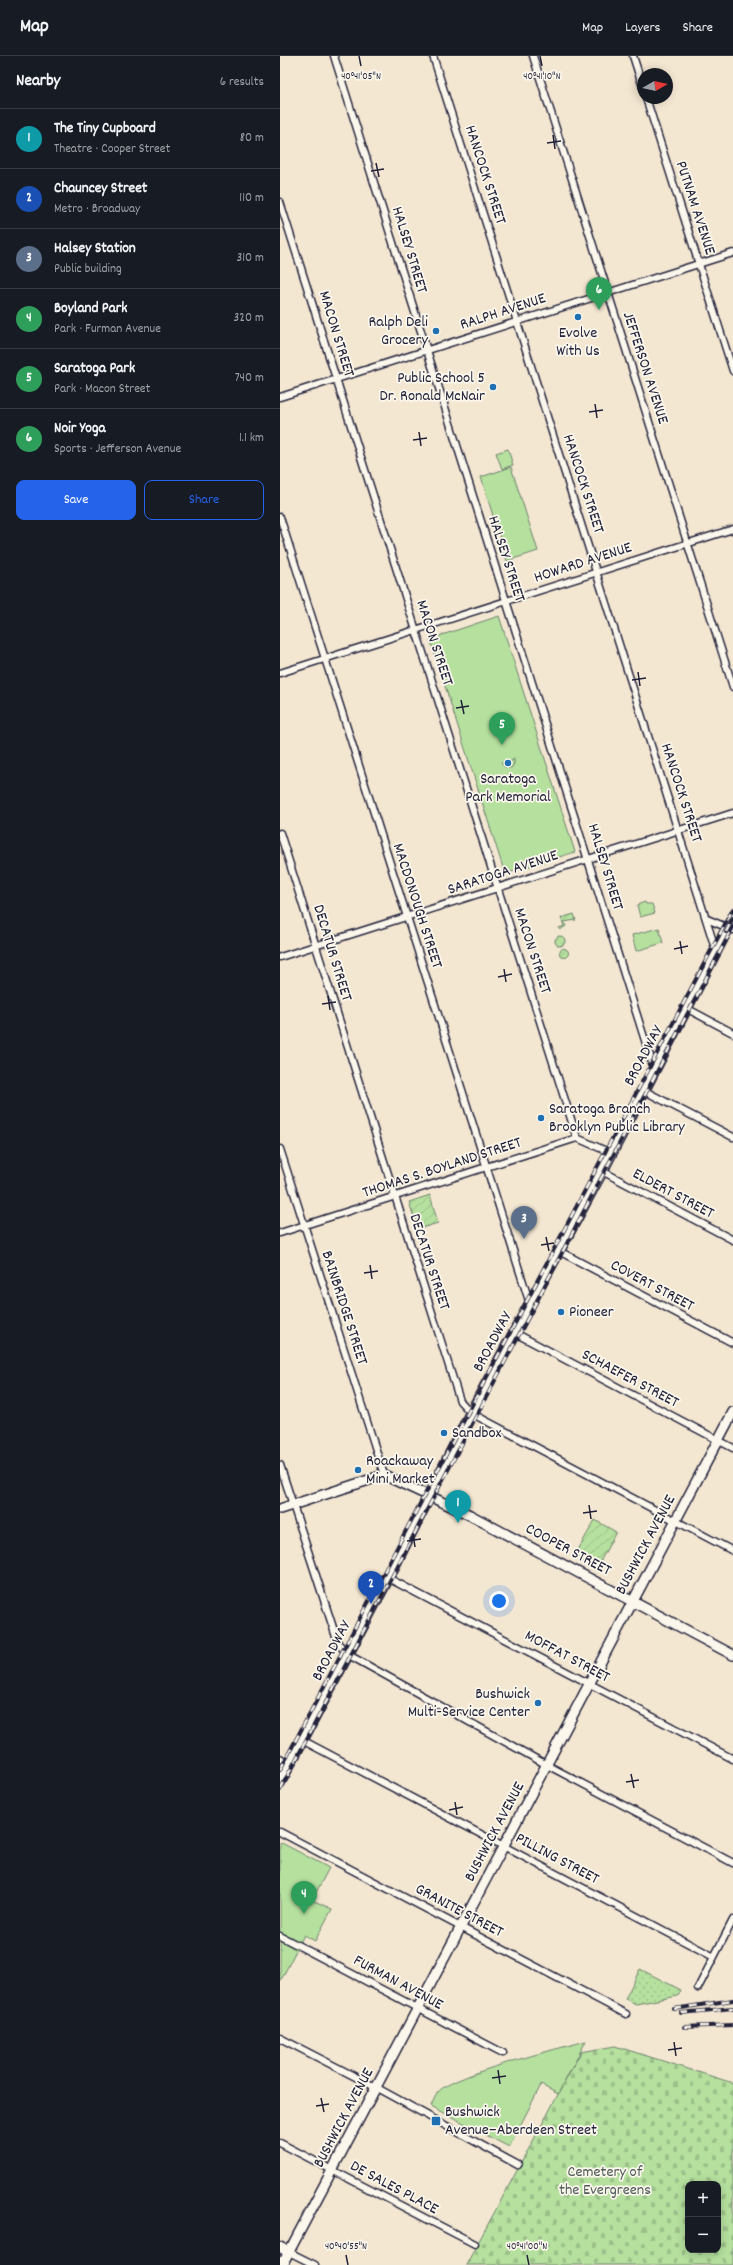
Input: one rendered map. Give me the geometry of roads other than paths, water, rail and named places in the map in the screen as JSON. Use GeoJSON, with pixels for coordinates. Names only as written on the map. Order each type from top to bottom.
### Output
{"type":"FeatureCollection","features":[{"type":"Feature","properties":{"kind":"main road","name":"BROADWAY"},"geometry":{"type":"LineString","coordinates":[[280,1782],[430,1497],[471,1413],[516,1333],[530,1304],[602,1171],[716,951],[730,929],[733,918]]}},
{"type":"Feature","properties":{"kind":"main road","name":"BUSHWICK AVENUE"},"geometry":{"type":"LineString","coordinates":[[282,2263],[285,2249],[333,2170],[377,2088],[733,1412]]}},
{"type":"Feature","properties":{"kind":"main road","name":"COOPER STREET"},"geometry":{"type":"LineString","coordinates":[[384,1475],[470,1515],[733,1655]]}},
{"type":"Feature","properties":{"kind":"main road"},"geometry":{"type":"LineString","coordinates":[[280,1509],[384,1475]]}},
{"type":"Feature","properties":{"kind":"street","name":"HALSEY STREET"},"geometry":{"type":"LineString","coordinates":[[334,56],[426,350],[589,859],[654,1069]]}},
{"type":"Feature","properties":{"kind":"street","name":"HANCOCK STREET"},"geometry":{"type":"LineString","coordinates":[[433,56],[716,951]]}},
{"type":"Feature","properties":{"kind":"street","name":"JEFFERSON AVENUE"},"geometry":{"type":"LineString","coordinates":[[533,56],[733,687]]}},
{"type":"Feature","properties":{"kind":"street"},"geometry":{"type":"LineString","coordinates":[[633,56],[637,68]]}},
{"type":"Feature","properties":{"kind":"street","name":"PUTNAM AVENUE"},"geometry":{"type":"LineString","coordinates":[[648,104],[733,371]]}},
{"type":"Feature","properties":{"kind":"street","name":"MACON STREET"},"geometry":{"type":"LineString","coordinates":[[280,202],[577,1138]]}},
{"type":"Feature","properties":{"kind":"street","name":"RALPH AVENUE"},"geometry":{"type":"LineString","coordinates":[[280,397],[733,253]]}},
{"type":"Feature","properties":{"kind":"street","name":"MACDONOUGH STREET"},"geometry":{"type":"LineString","coordinates":[[280,516],[530,1304]]}},
{"type":"Feature","properties":{"kind":"street","name":"HOWARD AVENUE"},"geometry":{"type":"LineString","coordinates":[[280,673],[733,529]]}},
{"type":"Feature","properties":{"kind":"street","name":"SARATOGA AVENUE"},"geometry":{"type":"LineString","coordinates":[[280,957],[733,813]]}},
{"type":"Feature","properties":{"kind":"street","name":"DECATUR STREET"},"geometry":{"type":"LineString","coordinates":[[280,833],[460,1401],[471,1413],[733,1551]]}},
{"type":"Feature","properties":{"kind":"street"},"geometry":{"type":"LineString","coordinates":[[707,919],[730,929]]}},
{"type":"Feature","properties":{"kind":"street"},"geometry":{"type":"LineString","coordinates":[[686,1008],[733,1033]]}},
{"type":"Feature","properties":{"kind":"street"},"geometry":{"type":"LineString","coordinates":[[643,1090],[733,1137]]}},
{"type":"Feature","properties":{"kind":"street"},"geometry":{"type":"LineString","coordinates":[[577,1138],[611,1153]]}},
{"type":"Feature","properties":{"kind":"street","name":"THOMAS S. BOYLAND STREET"},"geometry":{"type":"LineString","coordinates":[[280,1233],[577,1138]]}},
{"type":"Feature","properties":{"kind":"street","name":"BAINBRIDGE STREET"},"geometry":{"type":"LineString","coordinates":[[280,1149],[384,1475]]}},
{"type":"Feature","properties":{"kind":"street","name":"ELDERT STREET"},"geometry":{"type":"LineString","coordinates":[[602,1171],[733,1240]]}},
{"type":"Feature","properties":{"kind":"street","name":"COVERT STREET"},"geometry":{"type":"LineString","coordinates":[[559,1251],[733,1343]]}},
{"type":"Feature","properties":{"kind":"street","name":"SCHAEFER STREET"},"geometry":{"type":"LineString","coordinates":[[516,1333],[733,1448]]}},
{"type":"Feature","properties":{"kind":"street"},"geometry":{"type":"LineString","coordinates":[[280,1465],[338,1643],[347,1654],[547,1765],[733,1862]]}},
{"type":"Feature","properties":{"kind":"street","name":"MOFFAT STREET"},"geometry":{"type":"LineString","coordinates":[[388,1578],[733,1759]]}},
{"type":"Feature","properties":{"kind":"street","name":"PILLING STREET"},"geometry":{"type":"LineString","coordinates":[[302,1740],[714,1957]]}},
{"type":"Feature","properties":{"kind":"street"},"geometry":{"type":"LineString","coordinates":[[280,1758],[289,1764]]}},
{"type":"Feature","properties":{"kind":"street","name":"GRANITE STREET"},"geometry":{"type":"LineString","coordinates":[[280,1832],[626,2014]]}},
{"type":"Feature","properties":{"kind":"street"},"geometry":{"type":"LineString","coordinates":[[698,1988],[733,1920]]}},
{"type":"Feature","properties":{"kind":"street","name":"FURMAN AVENUE"},"geometry":{"type":"LineString","coordinates":[[280,1936],[503,2053]]}},
{"type":"Feature","properties":{"kind":"street"},"geometry":{"type":"LineString","coordinates":[[280,2038],[377,2088],[518,2165]]}},
{"type":"Feature","properties":{"kind":"street","name":"DE SALES PLACE"},"geometry":{"type":"LineString","coordinates":[[280,2142],[475,2244]]}},
{"type":"Feature","properties":{"kind":"street"},"geometry":{"type":"LineString","coordinates":[[285,2249],[315,2265]]}},
{"type":"Feature","properties":{"kind":"railway"},"geometry":{"type":"LineString","coordinates":[[280,1770],[733,909]]}},
{"type":"Feature","properties":{"kind":"railway"},"geometry":{"type":"LineString","coordinates":[[726,932],[733,918]]}},
{"type":"Feature","properties":{"kind":"railway"},"geometry":{"type":"LineString","coordinates":[[280,1790],[733,927]]}},
{"type":"Feature","properties":{"kind":"railway"},"geometry":{"type":"LineString","coordinates":[[674,2009],[733,2000]]}},
{"type":"Feature","properties":{"kind":"railway"},"geometry":{"type":"LineString","coordinates":[[681,2013],[733,2008]]}},
{"type":"Feature","properties":{"kind":"railway"},"geometry":{"type":"LineString","coordinates":[[684,2027],[733,2025]]}},
{"type":"Feature","properties":{"kind":"place","name":"Noir Yoga"},"geometry":{"type":"Point","coordinates":[599,310]}},
{"type":"Feature","properties":{"kind":"place","name":"Evolve With Us"},"geometry":{"type":"Point","coordinates":[578,317]}},
{"type":"Feature","properties":{"kind":"place","name":"Ralph Deli Grocery"},"geometry":{"type":"Point","coordinates":[436,331]}},
{"type":"Feature","properties":{"kind":"place","name":"Public School 5 Dr. Ronald McNair"},"geometry":{"type":"Point","coordinates":[493,387]}},
{"type":"Feature","properties":{"kind":"place","name":"Saratoga Park"},"geometry":{"type":"Point","coordinates":[502,745]}},
{"type":"Feature","properties":{"kind":"place","name":"Saratoga Park Memorial"},"geometry":{"type":"Point","coordinates":[508,763]}},
{"type":"Feature","properties":{"kind":"place","name":"Saratoga Branch Brooklyn Public Library"},"geometry":{"type":"Point","coordinates":[541,1118]}},
{"type":"Feature","properties":{"kind":"place","name":"Halsey Station"},"geometry":{"type":"Point","coordinates":[524,1239]}},
{"type":"Feature","properties":{"kind":"place","name":"Pioneer"},"geometry":{"type":"Point","coordinates":[561,1312]}},
{"type":"Feature","properties":{"kind":"place","name":"Sandbox"},"geometry":{"type":"Point","coordinates":[444,1433]}},
{"type":"Feature","properties":{"kind":"place","name":"Roackaway Mini Market"},"geometry":{"type":"Point","coordinates":[358,1470]}},
{"type":"Feature","properties":{"kind":"place","name":"The Tiny Cupboard"},"geometry":{"type":"Point","coordinates":[458,1523]}},
{"type":"Feature","properties":{"kind":"place","name":"Chauncey Street"},"geometry":{"type":"Point","coordinates":[371,1604]}},
{"type":"Feature","properties":{"kind":"place","name":"Bushwick Multi-Service Center"},"geometry":{"type":"Point","coordinates":[538,1703]}},
{"type":"Feature","properties":{"kind":"place","name":"Boyland Park"},"geometry":{"type":"Point","coordinates":[304,1914]}},
{"type":"Feature","properties":{"kind":"place","name":"Bushwick Avenue–Aberdeen Street"},"geometry":{"type":"Point","coordinates":[436,2121]}},
{"type":"Feature","properties":{"kind":"park label","name":"Cemetery of the Evergreens"},"geometry":{"type":"Point","coordinates":[605,2181]}}]}
